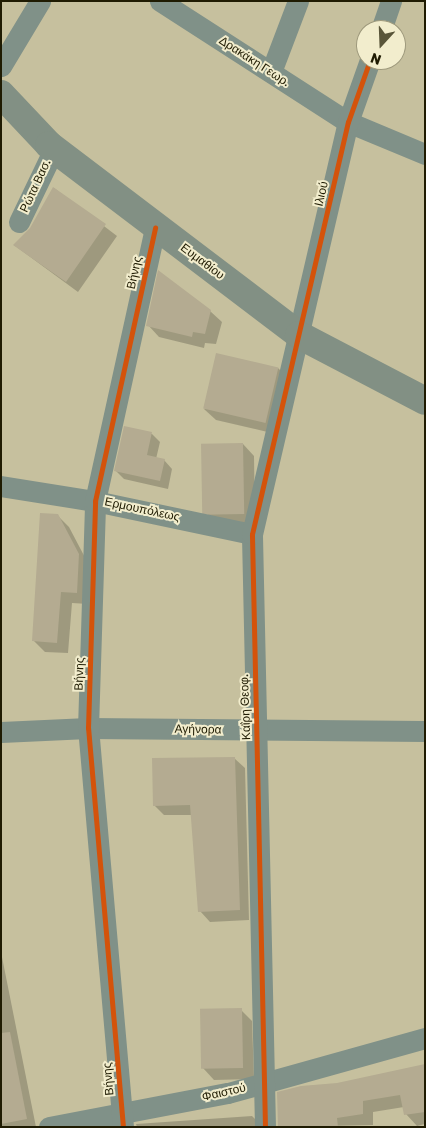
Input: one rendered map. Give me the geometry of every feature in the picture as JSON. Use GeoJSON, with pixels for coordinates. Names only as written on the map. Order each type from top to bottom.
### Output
{"type":"FeatureCollection","features":[{"type":"Feature","properties":{"kind":"street"},"geometry":{"type":"LineString","coordinates":[[1,66],[40,1]]}},
{"type":"Feature","properties":{"kind":"street","name":"Δρακάκη Γεωρ."},"geometry":{"type":"LineString","coordinates":[[160,1],[348,122],[425,154]]}},
{"type":"Feature","properties":{"kind":"street"},"geometry":{"type":"LineString","coordinates":[[271,72],[298,1]]}},
{"type":"Feature","properties":{"kind":"street"},"geometry":{"type":"LineString","coordinates":[[384,20],[391,1]]}},
{"type":"Feature","properties":{"kind":"street","name":"Ιλιού"},"geometry":{"type":"LineString","coordinates":[[299,335],[348,122],[366,70]]}},
{"type":"Feature","properties":{"kind":"street","name":"Ευμαθίου"},"geometry":{"type":"LineString","coordinates":[[1,94],[54,149],[155,228],[299,335],[425,401]]}},
{"type":"Feature","properties":{"kind":"street","name":"Ρώτα Βασ."},"geometry":{"type":"LineString","coordinates":[[19,222],[54,149]]}},
{"type":"Feature","properties":{"kind":"street","name":"Βήνης"},"geometry":{"type":"LineString","coordinates":[[122,1120],[88,728],[95,501],[155,228]]}},
{"type":"Feature","properties":{"kind":"street","name":"Καΐρη Θεοφ."},"geometry":{"type":"LineString","coordinates":[[265,1127],[252,534],[299,335]]}},
{"type":"Feature","properties":{"kind":"street","name":"Ερμουπόλεως"},"geometry":{"type":"LineString","coordinates":[[1,486],[95,501],[252,534]]}},
{"type":"Feature","properties":{"kind":"street","name":"Αγήνορα"},"geometry":{"type":"LineString","coordinates":[[1,732],[88,728],[257,731],[425,730]]}},
{"type":"Feature","properties":{"kind":"street","name":"Φαιστού"},"geometry":{"type":"LineString","coordinates":[[49,1127],[122,1120],[425,1038]]}},
{"type":"Feature","properties":{"kind":"building"},"geometry":{"type":"Polygon","coordinates":[[[53,187],[106,224],[66,282],[13,245],[30,228],[53,187]]]}},
{"type":"Feature","properties":{"kind":"building"},"geometry":{"type":"Polygon","coordinates":[[[158,270],[211,310],[205,334],[193,332],[192,337],[146,326],[158,270]]]}},
{"type":"Feature","properties":{"kind":"building"},"geometry":{"type":"Polygon","coordinates":[[[216,353],[278,367],[266,423],[203,409],[216,353]]]}},
{"type":"Feature","properties":{"kind":"building"},"geometry":{"type":"Polygon","coordinates":[[[124,426],[152,432],[147,455],[165,459],[160,481],[114,471],[124,426]]]}},
{"type":"Feature","properties":{"kind":"building"},"geometry":{"type":"Polygon","coordinates":[[[243,443],[244,514],[202,515],[201,444],[243,443]]]}},
{"type":"Feature","properties":{"kind":"building"},"geometry":{"type":"Polygon","coordinates":[[[40,513],[58,514],[79,554],[77,593],[61,592],[57,643],[32,641],[40,513]]]}},
{"type":"Feature","properties":{"kind":"building"},"geometry":{"type":"Polygon","coordinates":[[[235,757],[240,910],[198,912],[190,805],[153,806],[152,758],[235,757]]]}},
{"type":"Feature","properties":{"kind":"building"},"geometry":{"type":"Polygon","coordinates":[[[242,1008],[243,1068],[201,1069],[200,1009],[242,1008]]]}},
{"type":"Feature","properties":{"kind":"building"},"geometry":{"type":"Polygon","coordinates":[[[10,1032],[27,1119],[1,1124],[1,1033],[10,1032]]]}},
{"type":"Feature","properties":{"kind":"building"},"geometry":{"type":"Polygon","coordinates":[[[425,1064],[425,1112],[404,1115],[400,1095],[363,1101],[363,1114],[337,1118],[338,1127],[278,1127],[277,1092],[301,1086],[337,1083],[425,1064]]]}},
{"type":"Feature","properties":{"kind":"cycle path"},"geometry":{"type":"LineString","coordinates":[[265,1127],[252,534],[348,122],[366,70]]}},
{"type":"Feature","properties":{"kind":"cycle path"},"geometry":{"type":"LineString","coordinates":[[123,1127],[88,728],[95,501],[155,227]]}}]}
